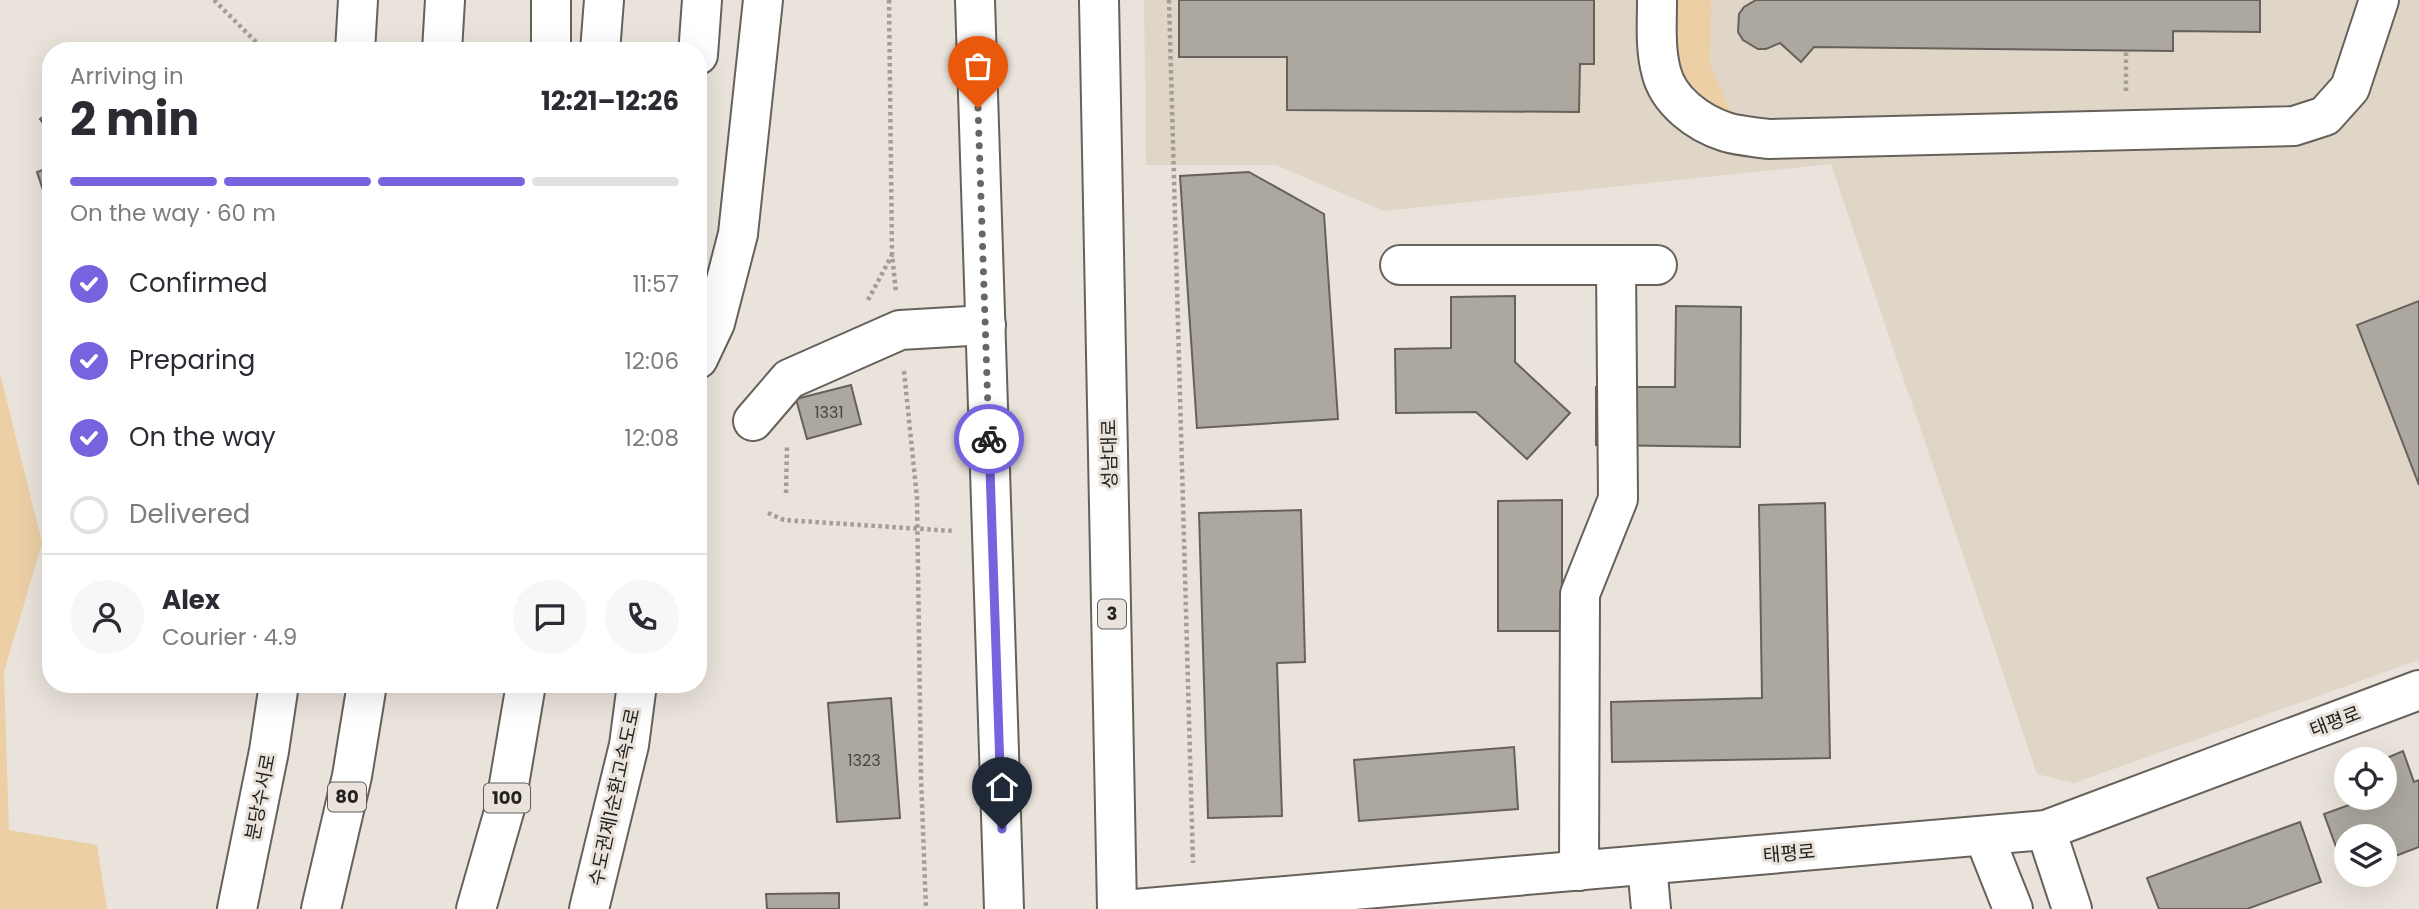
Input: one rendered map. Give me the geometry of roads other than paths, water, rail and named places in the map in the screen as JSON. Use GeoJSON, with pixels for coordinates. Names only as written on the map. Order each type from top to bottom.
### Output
{"type":"FeatureCollection","features":[{"type":"Feature","properties":{"kind":"main road"},"geometry":{"type":"LineString","coordinates":[[356,42],[358,0]]}},
{"type":"Feature","properties":{"kind":"main road"},"geometry":{"type":"LineString","coordinates":[[443,42],[445,0]]}},
{"type":"Feature","properties":{"kind":"main road"},"geometry":{"type":"LineString","coordinates":[[551,0],[551,42]]}},
{"type":"Feature","properties":{"kind":"main road"},"geometry":{"type":"LineString","coordinates":[[601,42],[604,0]]}},
{"type":"Feature","properties":{"kind":"main road"},"geometry":{"type":"LineString","coordinates":[[699,42],[702,0]]}},
{"type":"Feature","properties":{"kind":"main road"},"geometry":{"type":"LineString","coordinates":[[707,340],[715,323],[738,234],[763,0]]}},
{"type":"Feature","properties":{"kind":"main road"},"geometry":{"type":"LineString","coordinates":[[975,0],[1004,909]]}},
{"type":"Feature","properties":{"kind":"main road","name":"성남대로"},"geometry":{"type":"LineString","coordinates":[[1099,0],[1117,909]]}},
{"type":"Feature","properties":{"kind":"main road"},"geometry":{"type":"LineString","coordinates":[[1657,0],[1661,73],[1675,99],[1699,120],[1727,132],[1769,139],[2294,126],[2325,116],[2350,88],[2379,0]]}},
{"type":"Feature","properties":{"kind":"main road"},"geometry":{"type":"LineString","coordinates":[[1399,265],[1657,265]]}},
{"type":"Feature","properties":{"kind":"main road"},"geometry":{"type":"LineString","coordinates":[[1579,871],[1580,594],[1618,499],[1616,265]]}},
{"type":"Feature","properties":{"kind":"main road"},"geometry":{"type":"LineString","coordinates":[[753,421],[789,379],[900,330],[986,325]]}},
{"type":"Feature","properties":{"kind":"main road","name":"태평로"},"geometry":{"type":"LineString","coordinates":[[1135,909],[2046,830],[2419,690]]}},
{"type":"Feature","properties":{"kind":"main road","name":"분당수서로"},"geometry":{"type":"LineString","coordinates":[[237,909],[278,693]]}},
{"type":"Feature","properties":{"kind":"main road","name":"80"},"geometry":{"type":"LineString","coordinates":[[321,909],[352,776],[366,693]]}},
{"type":"Feature","properties":{"kind":"main road","name":"100"},"geometry":{"type":"LineString","coordinates":[[476,909],[505,808],[524,693]]}},
{"type":"Feature","properties":{"kind":"main road","name":"수도권제1순환고속도로"},"geometry":{"type":"LineString","coordinates":[[589,909],[629,745],[636,693]]}},
{"type":"Feature","properties":{"kind":"main road"},"geometry":{"type":"LineString","coordinates":[[2046,830],[2072,909]]}},
{"type":"Feature","properties":{"kind":"main road"},"geometry":{"type":"LineString","coordinates":[[1984,836],[2013,909]]}},
{"type":"Feature","properties":{"kind":"main road"},"geometry":{"type":"LineString","coordinates":[[1647,865],[1651,909]]}}]}
